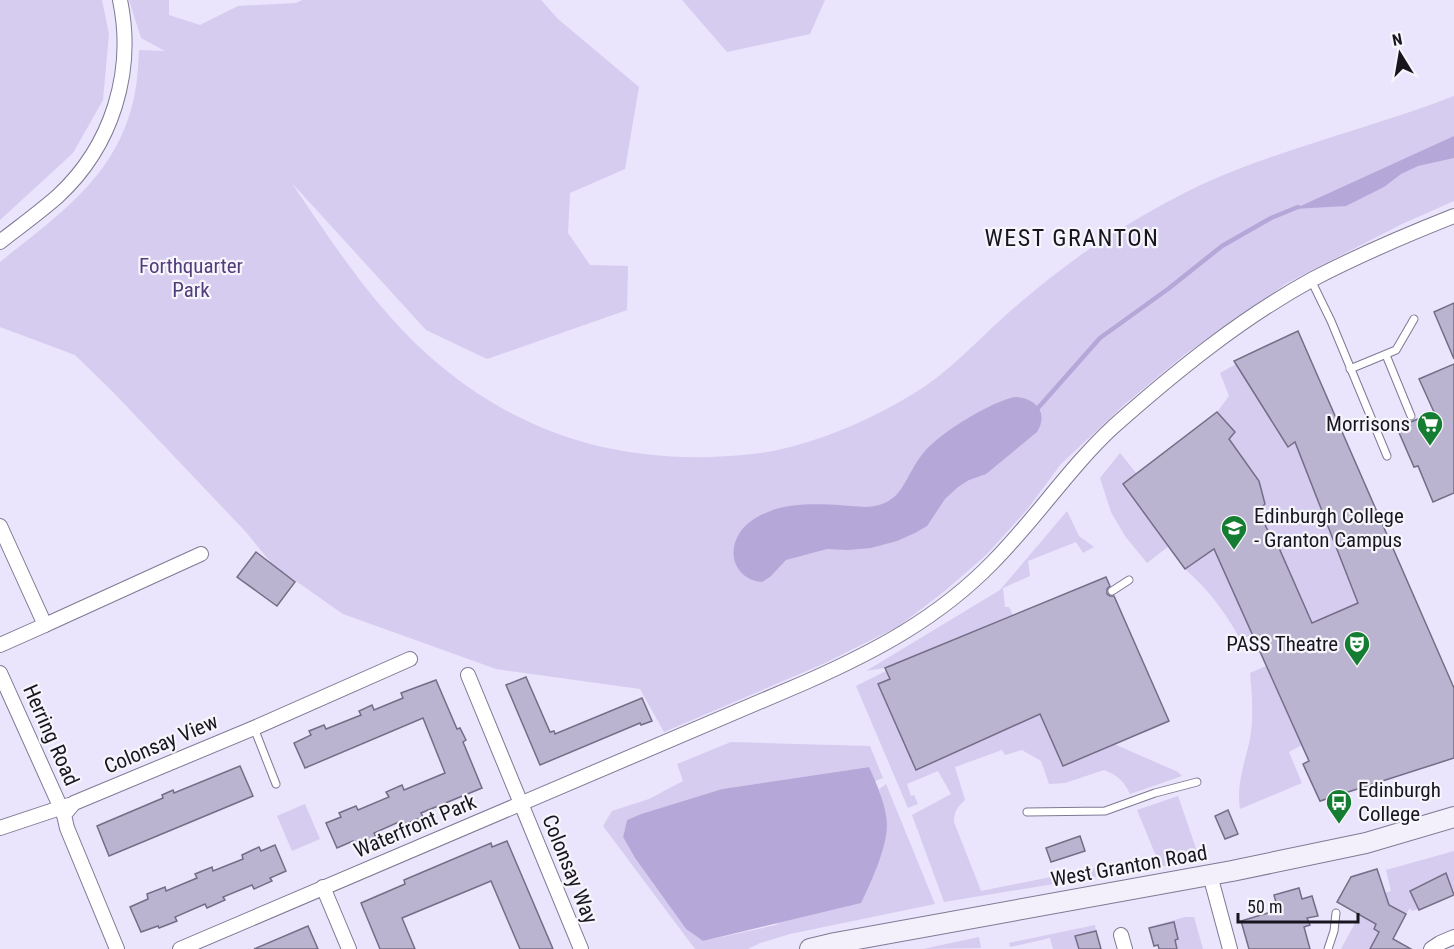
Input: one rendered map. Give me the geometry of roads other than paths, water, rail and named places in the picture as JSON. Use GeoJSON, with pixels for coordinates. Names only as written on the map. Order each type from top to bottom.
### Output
{"type":"FeatureCollection","features":[{"type":"Feature","properties":{"kind":"street"},"geometry":{"type":"LineString","coordinates":[[0,242],[57,196],[76,176],[101,142],[118,100],[121,83],[124,32],[120,0]]}},
{"type":"Feature","properties":{"kind":"street","name":"Waterfront Park"},"geometry":{"type":"LineString","coordinates":[[180,949],[841,667],[898,638],[934,613],[992,563],[1080,460],[1150,395],[1210,345],[1311,280],[1360,255],[1454,216]]}},
{"type":"Feature","properties":{"kind":"street"},"geometry":{"type":"LineString","coordinates":[[0,526],[45,625]]}},
{"type":"Feature","properties":{"kind":"street"},"geometry":{"type":"LineString","coordinates":[[0,645],[201,554]]}},
{"type":"Feature","properties":{"kind":"street","name":"Colonsay View"},"geometry":{"type":"LineString","coordinates":[[0,828],[66,809],[410,658]]}},
{"type":"Feature","properties":{"kind":"street","name":"Herring Road"},"geometry":{"type":"LineString","coordinates":[[0,673],[66,809]]}},
{"type":"Feature","properties":{"kind":"street","name":"Colonsay Way"},"geometry":{"type":"LineString","coordinates":[[468,675],[581,949]]}},
{"type":"Feature","properties":{"kind":"street"},"geometry":{"type":"LineString","coordinates":[[66,809],[67,828],[117,949]]}},
{"type":"Feature","properties":{"kind":"street","name":"West Granton Road"},"geometry":{"type":"LineString","coordinates":[[810,949],[1210,875],[1366,843],[1454,817]]}},
{"type":"Feature","properties":{"kind":"street"},"geometry":{"type":"LineString","coordinates":[[1210,875],[1230,949]]}},
{"type":"Feature","properties":{"kind":"street"},"geometry":{"type":"LineString","coordinates":[[323,887],[349,949]]}},
{"type":"Feature","properties":{"kind":"street"},"geometry":{"type":"LineString","coordinates":[[1121,935],[1125,949]]}},
{"type":"Feature","properties":{"kind":"street"},"geometry":{"type":"LineString","coordinates":[[1431,949],[1454,938]]}},
{"type":"Feature","properties":{"kind":"lane"},"geometry":{"type":"LineString","coordinates":[[1311,280],[1387,456]]}},
{"type":"Feature","properties":{"kind":"lane"},"geometry":{"type":"LineString","coordinates":[[1350,369],[1396,350],[1414,319]]}},
{"type":"Feature","properties":{"kind":"lane"},"geometry":{"type":"LineString","coordinates":[[1386,355],[1411,416]]}},
{"type":"Feature","properties":{"kind":"lane"},"geometry":{"type":"LineString","coordinates":[[1112,591],[1130,580]]}},
{"type":"Feature","properties":{"kind":"lane"},"geometry":{"type":"LineString","coordinates":[[254,728],[276,784]]}},
{"type":"Feature","properties":{"kind":"lane"},"geometry":{"type":"LineString","coordinates":[[1027,812],[1105,811],[1155,793],[1197,782]]}},
{"type":"Feature","properties":{"kind":"lane"},"geometry":{"type":"LineString","coordinates":[[1328,949],[1335,931],[1336,913]]}},
{"type":"Feature","properties":{"kind":"waterway"},"geometry":{"type":"LineString","coordinates":[[1038,408],[1100,338],[1168,289],[1222,246],[1271,218],[1298,207]]}},
{"type":"Feature","properties":{"kind":"place","name":"Morrisons"},"geometry":{"type":"Point","coordinates":[1430,447]}},
{"type":"Feature","properties":{"kind":"place","name":"Edinburgh College - Granton Campus"},"geometry":{"type":"Point","coordinates":[1234,551]}},
{"type":"Feature","properties":{"kind":"place","name":"PASS Theatre"},"geometry":{"type":"Point","coordinates":[1357,667]}},
{"type":"Feature","properties":{"kind":"place","name":"Edinburgh College"},"geometry":{"type":"Point","coordinates":[1339,825]}},
{"type":"Feature","properties":{"kind":"district","name":"WEST GRANTON"},"geometry":{"type":"Point","coordinates":[1072,238]}},
{"type":"Feature","properties":{"kind":"park label","name":"Forthquarter Park"},"geometry":{"type":"Point","coordinates":[191,278]}}]}
